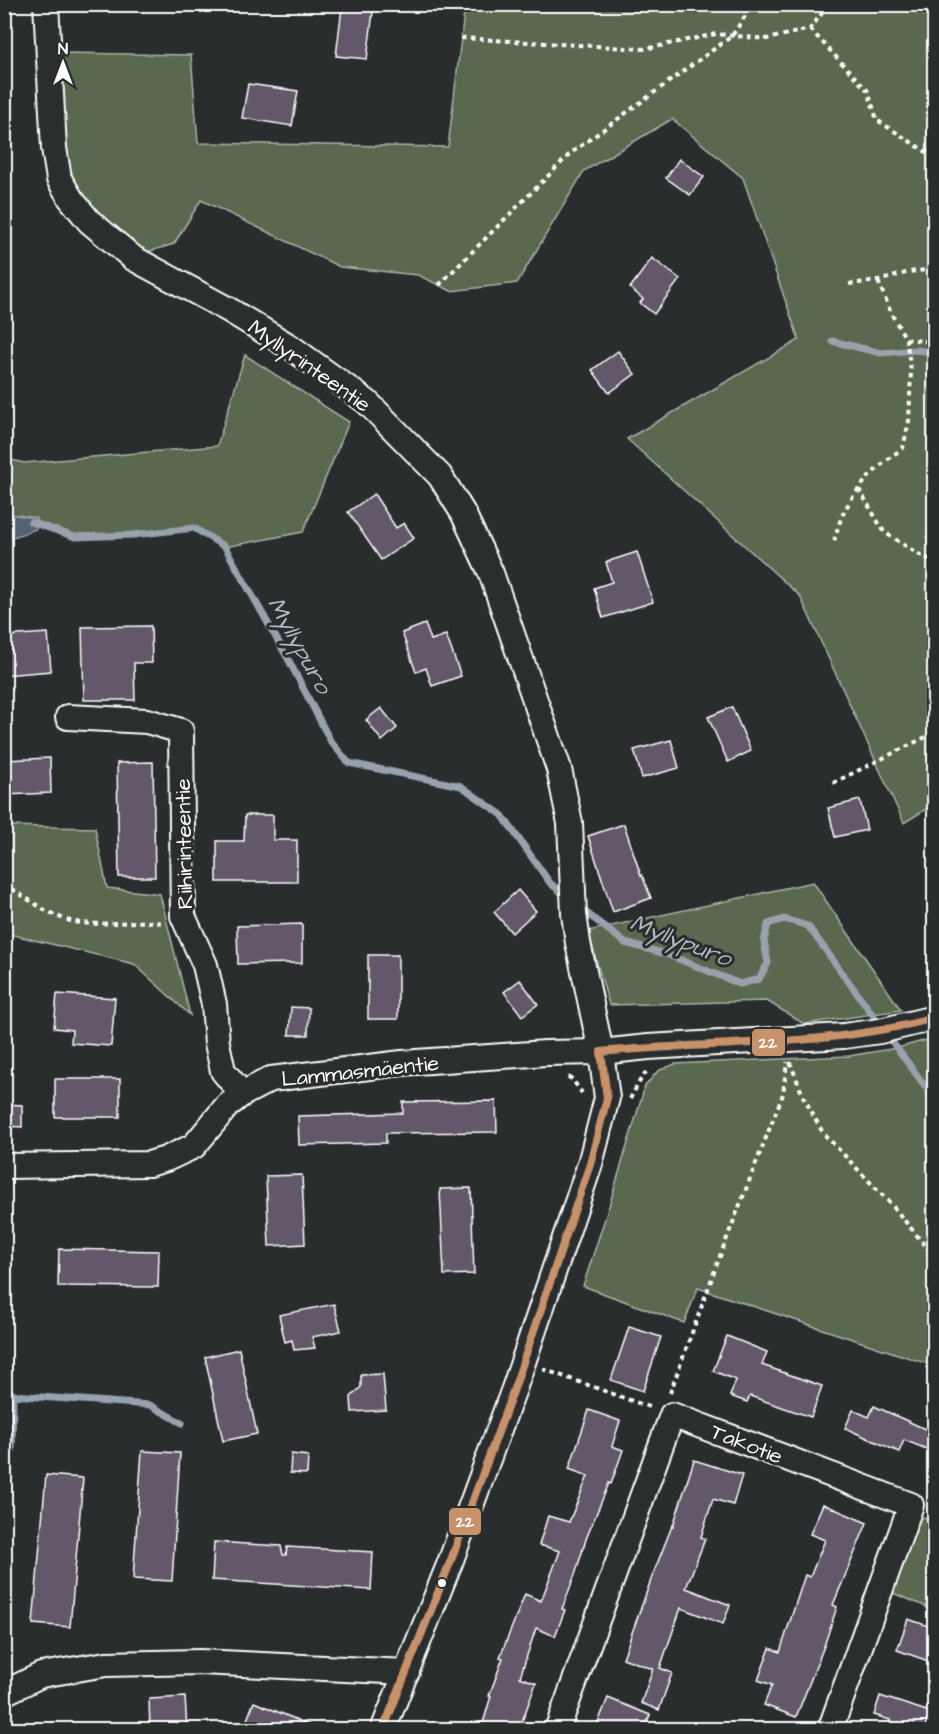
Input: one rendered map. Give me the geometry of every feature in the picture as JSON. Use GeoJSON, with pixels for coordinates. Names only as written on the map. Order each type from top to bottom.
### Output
{"type":"FeatureCollection","features":[{"type":"Feature","properties":{"kind":"street","name":"Myllyrinteentie"},"geometry":{"type":"LineString","coordinates":[[46,4],[54,148],[59,178],[71,200],[89,221],[133,258],[229,310],[292,348],[367,402],[440,476],[463,513],[490,573],[559,769],[570,823],[574,914],[578,943],[601,1052]]}},
{"type":"Feature","properties":{"kind":"street","name":"Riihirinteentie"},"geometry":{"type":"LineString","coordinates":[[68,717],[147,721],[181,731],[183,916],[205,965],[214,1004],[217,1043],[223,1071],[242,1094]]}},
{"type":"Feature","properties":{"kind":"street","name":"Lammasmäentie"},"geometry":{"type":"LineString","coordinates":[[4,1166],[149,1164],[166,1159],[194,1146],[227,1106],[242,1094],[271,1079],[380,1066],[546,1053],[601,1052],[648,1047],[843,1036],[880,1031],[934,1018]]}},
{"type":"Feature","properties":{"kind":"street"},"geometry":{"type":"LineString","coordinates":[[383,1730],[451,1560],[515,1386],[590,1164],[607,1098],[601,1052]]}},
{"type":"Feature","properties":{"kind":"street"},"geometry":{"type":"LineString","coordinates":[[557,1730],[672,1415]]}},
{"type":"Feature","properties":{"kind":"street","name":"Takotie"},"geometry":{"type":"LineString","coordinates":[[672,1415],[910,1504],[830,1730]]}},
{"type":"Feature","properties":{"kind":"street"},"geometry":{"type":"LineString","coordinates":[[4,1693],[40,1675],[106,1664],[200,1662],[407,1672]]}},
{"type":"Feature","properties":{"kind":"path"},"geometry":{"type":"LineString","coordinates":[[439,285],[571,153],[732,36],[753,4]]}},
{"type":"Feature","properties":{"kind":"path"},"geometry":{"type":"LineString","coordinates":[[461,38],[645,49],[716,34],[767,39],[810,29],[829,4]]}},
{"type":"Feature","properties":{"kind":"path"},"geometry":{"type":"LineString","coordinates":[[810,29],[868,91],[877,120],[934,157]]}},
{"type":"Feature","properties":{"kind":"path"},"geometry":{"type":"LineString","coordinates":[[849,284],[878,281],[909,272],[934,270]]}},
{"type":"Feature","properties":{"kind":"path"},"geometry":{"type":"LineString","coordinates":[[834,542],[844,510],[859,489],[881,464],[903,448],[909,421],[910,371],[906,339],[891,314],[878,281]]}},
{"type":"Feature","properties":{"kind":"path"},"geometry":{"type":"LineString","coordinates":[[906,339],[934,342]]}},
{"type":"Feature","properties":{"kind":"path"},"geometry":{"type":"LineString","coordinates":[[859,489],[884,532],[920,555],[934,561]]}},
{"type":"Feature","properties":{"kind":"path"},"geometry":{"type":"LineString","coordinates":[[833,783],[934,733]]}},
{"type":"Feature","properties":{"kind":"path"},"geometry":{"type":"LineString","coordinates":[[4,885],[22,894],[49,914],[82,923],[150,921],[188,926]]}},
{"type":"Feature","properties":{"kind":"path"},"geometry":{"type":"LineString","coordinates":[[539,1370],[672,1415],[669,1391],[783,1094],[788,1055],[803,1096],[823,1133],[890,1203],[934,1256]]}},
{"type":"Feature","properties":{"kind":"path"},"geometry":{"type":"LineString","coordinates":[[564,1076],[572,1079],[585,1097],[629,1102],[642,1077],[654,1066]]}},
{"type":"Feature","properties":{"kind":"green space"},"geometry":{"type":"Polygon","coordinates":[[[465,5],[934,5],[934,804],[904,823],[800,596],[627,439],[799,340],[743,178],[672,119],[584,171],[517,283],[451,291],[418,275],[340,267],[201,200],[174,244],[144,253],[101,217],[74,181],[62,134],[62,53],[191,55],[198,143],[448,147],[465,5]]]}},
{"type":"Feature","properties":{"kind":"green space"},"geometry":{"type":"Polygon","coordinates":[[[245,355],[349,422],[303,532],[225,547],[194,528],[133,535],[75,537],[39,523],[35,518],[5,513],[4,458],[24,463],[217,446],[245,355]]]}},
{"type":"Feature","properties":{"kind":"green space"},"geometry":{"type":"Polygon","coordinates":[[[5,826],[95,828],[107,888],[160,894],[190,1015],[134,964],[5,933],[5,826]]]}},
{"type":"Feature","properties":{"kind":"green space"},"geometry":{"type":"Polygon","coordinates":[[[813,882],[901,1010],[804,1024],[767,1001],[609,1005],[588,931],[813,882]]]}},
{"type":"Feature","properties":{"kind":"green space"},"geometry":{"type":"Polygon","coordinates":[[[934,1038],[934,1366],[698,1288],[684,1323],[583,1286],[645,1086],[658,1071],[675,1064],[849,1056],[897,1048],[934,1038]]]}},
{"type":"Feature","properties":{"kind":"green space"},"geometry":{"type":"Polygon","coordinates":[[[918,1515],[934,1521],[934,1610],[893,1593],[918,1515]]]}},
{"type":"Feature","properties":{"kind":"water"},"geometry":{"type":"Polygon","coordinates":[[[5,513],[35,518],[39,523],[36,529],[5,540],[5,513]]]}},
{"type":"Feature","properties":{"kind":"building"},"geometry":{"type":"Polygon","coordinates":[[[350,4],[374,4],[367,59],[336,56],[342,8],[350,9],[350,4]]]}},
{"type":"Feature","properties":{"kind":"building"},"geometry":{"type":"Polygon","coordinates":[[[248,84],[298,91],[292,126],[242,118],[248,84]]]}},
{"type":"Feature","properties":{"kind":"building"},"geometry":{"type":"Polygon","coordinates":[[[679,159],[704,177],[690,195],[666,178],[679,159]]]}},
{"type":"Feature","properties":{"kind":"building"},"geometry":{"type":"Polygon","coordinates":[[[652,258],[680,279],[654,314],[640,303],[643,299],[630,288],[652,258]]]}},
{"type":"Feature","properties":{"kind":"building"},"geometry":{"type":"Polygon","coordinates":[[[618,351],[635,374],[609,393],[592,370],[618,351]]]}},
{"type":"Feature","properties":{"kind":"building"},"geometry":{"type":"Polygon","coordinates":[[[374,494],[396,528],[404,523],[414,538],[381,560],[348,512],[374,494]]]}},
{"type":"Feature","properties":{"kind":"building"},"geometry":{"type":"Polygon","coordinates":[[[637,552],[653,602],[603,618],[594,588],[612,582],[606,562],[637,552]]]}},
{"type":"Feature","properties":{"kind":"building"},"geometry":{"type":"Polygon","coordinates":[[[425,624],[431,640],[446,635],[461,676],[432,686],[426,668],[416,672],[402,633],[425,624]]]}},
{"type":"Feature","properties":{"kind":"building"},"geometry":{"type":"Polygon","coordinates":[[[151,626],[152,663],[134,663],[135,700],[84,700],[82,627],[151,626]]]}},
{"type":"Feature","properties":{"kind":"building"},"geometry":{"type":"Polygon","coordinates":[[[48,633],[51,671],[4,675],[4,636],[48,633]]]}},
{"type":"Feature","properties":{"kind":"building"},"geometry":{"type":"Polygon","coordinates":[[[732,707],[751,751],[728,762],[708,717],[732,707]]]}},
{"type":"Feature","properties":{"kind":"building"},"geometry":{"type":"Polygon","coordinates":[[[381,708],[397,728],[382,741],[366,720],[381,708]]]}},
{"type":"Feature","properties":{"kind":"building"},"geometry":{"type":"Polygon","coordinates":[[[671,740],[679,768],[642,778],[634,750],[671,740]]]}},
{"type":"Feature","properties":{"kind":"building"},"geometry":{"type":"Polygon","coordinates":[[[50,758],[51,793],[4,795],[4,760],[50,758]]]}},
{"type":"Feature","properties":{"kind":"building"},"geometry":{"type":"Polygon","coordinates":[[[153,762],[155,877],[119,877],[117,763],[153,762]]]}},
{"type":"Feature","properties":{"kind":"building"},"geometry":{"type":"Polygon","coordinates":[[[860,800],[867,830],[835,837],[828,808],[860,800]]]}},
{"type":"Feature","properties":{"kind":"building"},"geometry":{"type":"Polygon","coordinates":[[[245,815],[273,815],[273,840],[297,840],[297,882],[217,882],[217,841],[244,841],[245,815]]]}},
{"type":"Feature","properties":{"kind":"building"},"geometry":{"type":"Polygon","coordinates":[[[624,824],[641,876],[651,898],[613,912],[588,836],[624,824]]]}},
{"type":"Feature","properties":{"kind":"building"},"geometry":{"type":"Polygon","coordinates":[[[518,890],[536,911],[512,933],[494,912],[518,890]]]}},
{"type":"Feature","properties":{"kind":"building"},"geometry":{"type":"Polygon","coordinates":[[[302,924],[302,963],[238,964],[237,926],[302,924]]]}},
{"type":"Feature","properties":{"kind":"building"},"geometry":{"type":"Polygon","coordinates":[[[368,955],[398,955],[398,1019],[368,1019],[368,955]]]}},
{"type":"Feature","properties":{"kind":"building"},"geometry":{"type":"Polygon","coordinates":[[[520,980],[538,1004],[522,1016],[504,992],[520,980]]]}},
{"type":"Feature","properties":{"kind":"building"},"geometry":{"type":"Polygon","coordinates":[[[57,994],[115,998],[111,1046],[71,1043],[72,1030],[54,1028],[57,994]]]}},
{"type":"Feature","properties":{"kind":"building"},"geometry":{"type":"Polygon","coordinates":[[[291,1007],[309,1008],[308,1035],[289,1035],[291,1007]]]}},
{"type":"Feature","properties":{"kind":"building"},"geometry":{"type":"Polygon","coordinates":[[[55,1079],[120,1079],[120,1117],[55,1117],[55,1079]]]}},
{"type":"Feature","properties":{"kind":"building"},"geometry":{"type":"Polygon","coordinates":[[[496,1101],[497,1132],[386,1133],[386,1143],[299,1145],[298,1116],[403,1113],[403,1102],[496,1101]]]}},
{"type":"Feature","properties":{"kind":"building"},"geometry":{"type":"Polygon","coordinates":[[[4,1104],[22,1105],[22,1127],[4,1126],[4,1104]]]}},
{"type":"Feature","properties":{"kind":"building"},"geometry":{"type":"Polygon","coordinates":[[[302,1175],[305,1244],[269,1246],[266,1176],[302,1175]]]}},
{"type":"Feature","properties":{"kind":"building"},"geometry":{"type":"Polygon","coordinates":[[[471,1188],[474,1274],[444,1275],[440,1189],[471,1188]]]}},
{"type":"Feature","properties":{"kind":"building"},"geometry":{"type":"Polygon","coordinates":[[[59,1249],[159,1251],[158,1287],[58,1286],[59,1249]]]}},
{"type":"Feature","properties":{"kind":"building"},"geometry":{"type":"Polygon","coordinates":[[[334,1304],[341,1331],[312,1337],[315,1348],[294,1350],[292,1340],[285,1342],[279,1315],[334,1304]]]}},
{"type":"Feature","properties":{"kind":"building"},"geometry":{"type":"Polygon","coordinates":[[[629,1327],[661,1337],[643,1391],[611,1380],[629,1327]]]}},
{"type":"Feature","properties":{"kind":"building"},"geometry":{"type":"Polygon","coordinates":[[[727,1336],[767,1352],[762,1365],[822,1386],[811,1417],[750,1396],[747,1402],[730,1396],[736,1380],[713,1371],[727,1336]]]}},
{"type":"Feature","properties":{"kind":"building"},"geometry":{"type":"Polygon","coordinates":[[[239,1349],[257,1434],[223,1441],[205,1357],[239,1349]]]}},
{"type":"Feature","properties":{"kind":"building"},"geometry":{"type":"Polygon","coordinates":[[[383,1374],[386,1410],[352,1412],[351,1397],[361,1387],[361,1375],[383,1374]]]}},
{"type":"Feature","properties":{"kind":"building"},"geometry":{"type":"Polygon","coordinates":[[[874,1406],[934,1433],[934,1452],[904,1440],[899,1452],[845,1428],[853,1410],[869,1417],[874,1406]]]}},
{"type":"Feature","properties":{"kind":"building"},"geometry":{"type":"Polygon","coordinates":[[[589,1410],[620,1421],[612,1446],[623,1450],[611,1484],[609,1483],[586,1539],[555,1636],[536,1628],[520,1677],[536,1683],[519,1730],[481,1730],[491,1696],[489,1696],[503,1658],[500,1657],[525,1594],[541,1601],[560,1551],[539,1545],[548,1516],[569,1522],[588,1476],[569,1469],[589,1410]]]}},
{"type":"Feature","properties":{"kind":"building"},"geometry":{"type":"Polygon","coordinates":[[[142,1451],[180,1453],[172,1581],[133,1579],[142,1451]]]}},
{"type":"Feature","properties":{"kind":"building"},"geometry":{"type":"Polygon","coordinates":[[[291,1454],[308,1456],[307,1474],[290,1473],[291,1454]]]}},
{"type":"Feature","properties":{"kind":"building"},"geometry":{"type":"Polygon","coordinates":[[[694,1460],[742,1475],[733,1505],[713,1499],[701,1537],[705,1539],[686,1588],[730,1605],[723,1624],[681,1608],[660,1668],[672,1673],[659,1710],[641,1703],[653,1669],[623,1658],[673,1526],[694,1460]]]}},
{"type":"Feature","properties":{"kind":"building"},"geometry":{"type":"Polygon","coordinates":[[[46,1475],[83,1478],[70,1627],[33,1624],[46,1475]]]}},
{"type":"Feature","properties":{"kind":"building"},"geometry":{"type":"Polygon","coordinates":[[[823,1504],[867,1523],[833,1605],[837,1607],[796,1717],[764,1705],[772,1685],[758,1680],[770,1648],[780,1652],[805,1575],[810,1577],[825,1540],[810,1534],[823,1504]]]}},
{"type":"Feature","properties":{"kind":"building"},"geometry":{"type":"Polygon","coordinates":[[[214,1542],[281,1546],[283,1555],[286,1555],[287,1547],[373,1552],[371,1590],[212,1580],[214,1542]]]}},
{"type":"Feature","properties":{"kind":"building"},"geometry":{"type":"Polygon","coordinates":[[[908,1619],[934,1628],[934,1663],[897,1650],[908,1619]]]}},
{"type":"Feature","properties":{"kind":"building"},"geometry":{"type":"Polygon","coordinates":[[[880,1696],[930,1712],[924,1730],[887,1730],[890,1720],[874,1715],[880,1696]]]}},
{"type":"Feature","properties":{"kind":"building"},"geometry":{"type":"Polygon","coordinates":[[[185,1697],[187,1730],[150,1730],[149,1699],[185,1697]]]}},
{"type":"Feature","properties":{"kind":"building"},"geometry":{"type":"Polygon","coordinates":[[[608,1698],[650,1715],[644,1730],[595,1730],[608,1698]]]}},
{"type":"Feature","properties":{"kind":"building"},"geometry":{"type":"Polygon","coordinates":[[[254,1702],[319,1729],[319,1730],[243,1730],[254,1702]]]}},
{"type":"Feature","properties":{"kind":"waterway"},"geometry":{"type":"LineString","coordinates":[[832,341],[881,353],[916,350],[934,352]]}},
{"type":"Feature","properties":{"kind":"waterway","name":"Myllypuro"},"geometry":{"type":"LineString","coordinates":[[31,522],[75,537],[133,535],[194,528],[225,547],[287,657],[331,742],[349,763],[461,786],[502,815],[550,883],[566,896]]}},
{"type":"Feature","properties":{"kind":"waterway","name":"Myllypuro"},"geometry":{"type":"LineString","coordinates":[[579,907],[625,943],[666,954],[740,984],[759,979],[768,963],[764,941],[768,924],[784,919],[808,926],[881,1026]]}},
{"type":"Feature","properties":{"kind":"waterway","name":"Myllypuro"},"geometry":{"type":"LineString","coordinates":[[887,1035],[934,1098]]}},
{"type":"Feature","properties":{"kind":"waterway"},"geometry":{"type":"LineString","coordinates":[[4,1385],[13,1395],[12,1450],[4,1459]]}},
{"type":"Feature","properties":{"kind":"waterway"},"geometry":{"type":"LineString","coordinates":[[13,1395],[150,1405],[182,1423]]}},
{"type":"Feature","properties":{"kind":"transit line","name":"22"},"geometry":{"type":"LineString","coordinates":[[601,1052],[811,1039],[893,1028],[934,1018]]}},
{"type":"Feature","properties":{"kind":"transit line","name":"22"},"geometry":{"type":"LineString","coordinates":[[383,1730],[451,1560],[515,1386],[590,1164],[607,1098],[601,1052]]}}]}
